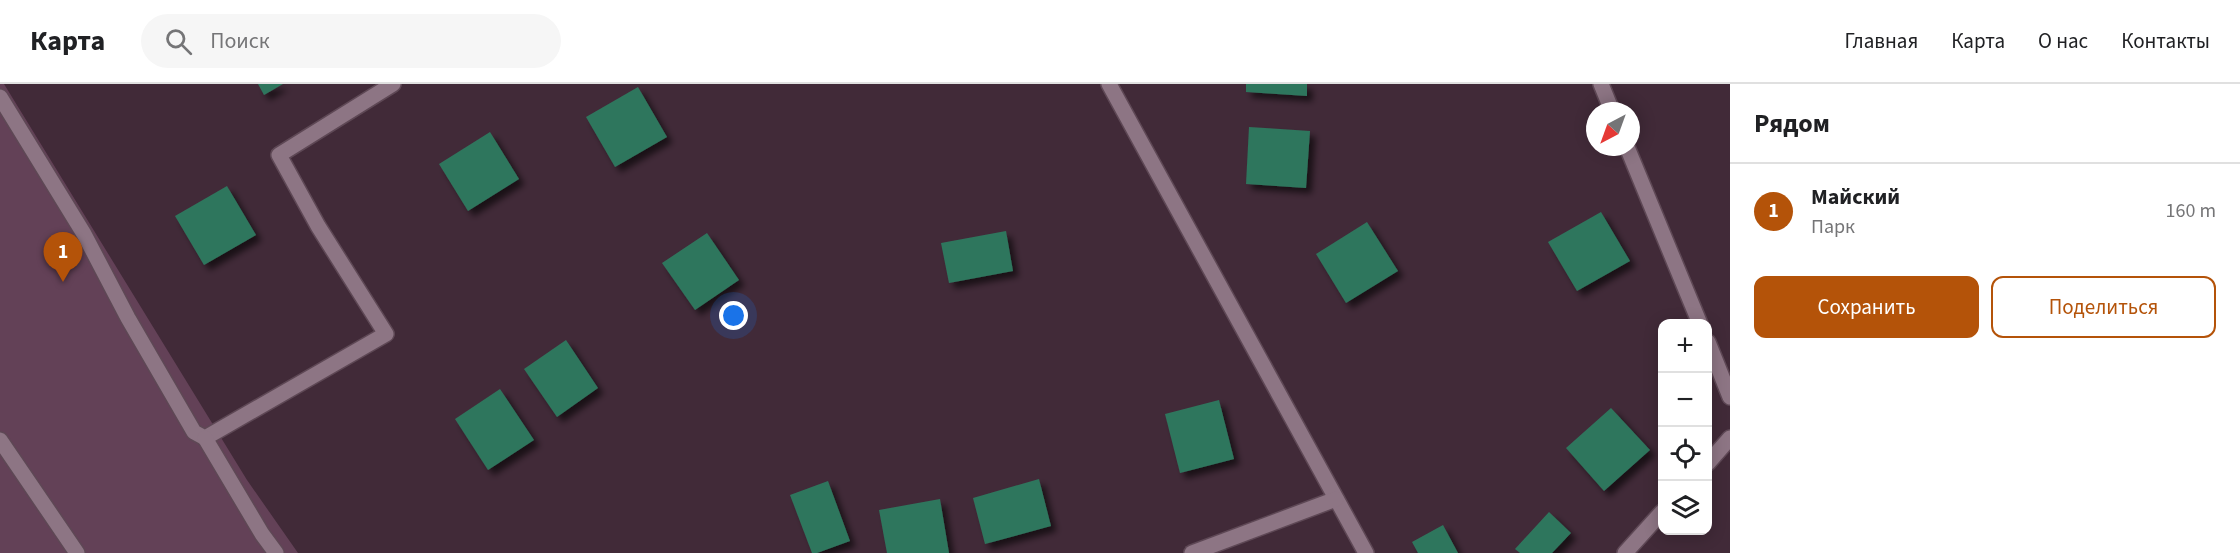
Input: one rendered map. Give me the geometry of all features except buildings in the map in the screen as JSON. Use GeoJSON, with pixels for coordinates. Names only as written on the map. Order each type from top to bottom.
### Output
{"type":"FeatureCollection","features":[{"type":"Feature","properties":{"kind":"lane"},"geometry":{"type":"LineString","coordinates":[[205,438],[386,334],[318,226],[279,155],[393,84]]}},
{"type":"Feature","properties":{"kind":"lane"},"geometry":{"type":"LineString","coordinates":[[1109,84],[1365,553]]}},
{"type":"Feature","properties":{"kind":"lane"},"geometry":{"type":"LineString","coordinates":[[1601,84],[1608,102]]}},
{"type":"Feature","properties":{"kind":"lane"},"geometry":{"type":"LineString","coordinates":[[0,97],[84,234],[128,318],[194,432],[205,438],[262,534],[276,553]]}},
{"type":"Feature","properties":{"kind":"lane"},"geometry":{"type":"LineString","coordinates":[[1631,156],[1698,319]]}},
{"type":"Feature","properties":{"kind":"lane"},"geometry":{"type":"LineString","coordinates":[[1712,354],[1730,397]]}},
{"type":"Feature","properties":{"kind":"lane"},"geometry":{"type":"LineString","coordinates":[[1712,458],[1730,438]]}},
{"type":"Feature","properties":{"kind":"lane"},"geometry":{"type":"LineString","coordinates":[[0,440],[77,553]]}},
{"type":"Feature","properties":{"kind":"lane"},"geometry":{"type":"LineString","coordinates":[[1192,553],[1336,499]]}},
{"type":"Feature","properties":{"kind":"lane"},"geometry":{"type":"LineString","coordinates":[[1625,553],[1658,516]]}},
{"type":"Feature","properties":{"kind":"shaded area"},"geometry":{"type":"Polygon","coordinates":[[[0,84],[4,84],[247,480],[298,553],[0,553],[0,84]]]}},
{"type":"Feature","properties":{"kind":"place","name":"Майский"},"geometry":{"type":"Point","coordinates":[63,282]}}]}
